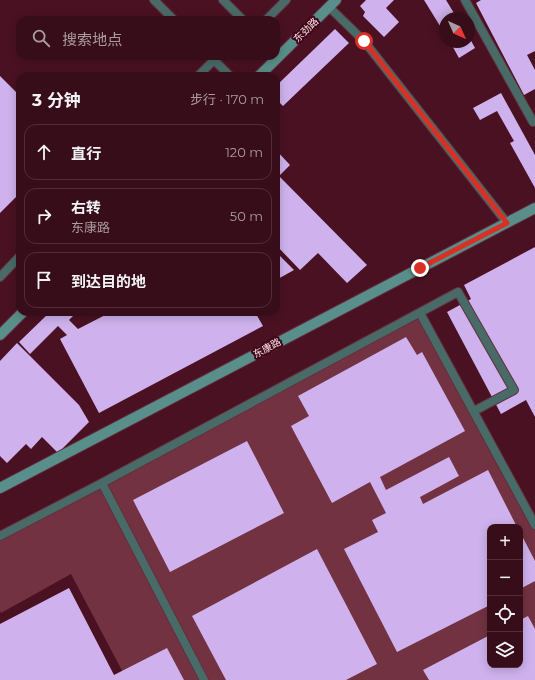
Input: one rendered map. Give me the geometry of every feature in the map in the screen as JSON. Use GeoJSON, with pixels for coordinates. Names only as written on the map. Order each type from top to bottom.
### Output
{"type":"FeatureCollection","features":[{"type":"Feature","properties":{"kind":"street","name":"东劲路"},"geometry":{"type":"LineString","coordinates":[[280,56],[332,3]]}},
{"type":"Feature","properties":{"kind":"street","name":"东劲路"},"geometry":{"type":"LineString","coordinates":[[264,72],[276,60]]}},
{"type":"Feature","properties":{"kind":"street","name":"东康路"},"geometry":{"type":"LineString","coordinates":[[0,488],[535,208]]}},
{"type":"Feature","properties":{"kind":"street"},"geometry":{"type":"LineString","coordinates":[[0,335],[19,316]]}},
{"type":"Feature","properties":{"kind":"lane"},"geometry":{"type":"LineString","coordinates":[[154,0],[170,16]]}},
{"type":"Feature","properties":{"kind":"lane"},"geometry":{"type":"LineString","coordinates":[[223,0],[239,16]]}},
{"type":"Feature","properties":{"kind":"lane"},"geometry":{"type":"LineString","coordinates":[[270,16],[286,0]]}},
{"type":"Feature","properties":{"kind":"lane"},"geometry":{"type":"LineString","coordinates":[[465,0],[533,122],[535,121]]}},
{"type":"Feature","properties":{"kind":"lane"},"geometry":{"type":"LineString","coordinates":[[332,3],[364,41],[507,223]]}},
{"type":"Feature","properties":{"kind":"lane"},"geometry":{"type":"LineString","coordinates":[[201,72],[210,60]]}},
{"type":"Feature","properties":{"kind":"lane"},"geometry":{"type":"LineString","coordinates":[[214,60],[226,72]]}},
{"type":"Feature","properties":{"kind":"lane"},"geometry":{"type":"LineString","coordinates":[[0,277],[16,260]]}},
{"type":"Feature","properties":{"kind":"lane"},"geometry":{"type":"LineString","coordinates":[[0,536],[458,292],[514,390],[474,411]]}},
{"type":"Feature","properties":{"kind":"lane"},"geometry":{"type":"LineString","coordinates":[[420,312],[535,525]]}},
{"type":"Feature","properties":{"kind":"lane"},"geometry":{"type":"LineString","coordinates":[[102,483],[204,680]]}},
{"type":"Feature","properties":{"kind":"shaded area"},"geometry":{"type":"Polygon","coordinates":[[[420,313],[535,517],[535,680],[127,680],[71,574],[1,613],[0,536],[420,313]]]}},
{"type":"Feature","properties":{"kind":"building"},"geometry":{"type":"Polygon","coordinates":[[[366,0],[394,0],[386,8],[399,22],[384,37],[363,16],[365,12],[360,6],[366,0]]]}},
{"type":"Feature","properties":{"kind":"building"},"geometry":{"type":"Polygon","coordinates":[[[424,0],[446,0],[453,12],[439,12],[439,24],[424,0]]]}},
{"type":"Feature","properties":{"kind":"building"},"geometry":{"type":"Polygon","coordinates":[[[481,0],[535,0],[535,51],[527,55],[535,70],[535,89],[524,95],[476,3],[481,0]]]}},
{"type":"Feature","properties":{"kind":"building"},"geometry":{"type":"Polygon","coordinates":[[[335,29],[349,43],[283,106],[280,103],[280,82],[335,29]]]}},
{"type":"Feature","properties":{"kind":"building"},"geometry":{"type":"Polygon","coordinates":[[[453,48],[475,48],[459,58],[453,48]]]}},
{"type":"Feature","properties":{"kind":"building"},"geometry":{"type":"Polygon","coordinates":[[[0,76],[16,92],[16,197],[0,213],[0,76]]]}},
{"type":"Feature","properties":{"kind":"building"},"geometry":{"type":"Polygon","coordinates":[[[501,93],[535,155],[535,188],[510,143],[514,141],[497,111],[480,120],[473,108],[501,93]]]}},
{"type":"Feature","properties":{"kind":"building"},"geometry":{"type":"Polygon","coordinates":[[[280,154],[290,165],[280,175],[280,154]]]}},
{"type":"Feature","properties":{"kind":"building"},"geometry":{"type":"Polygon","coordinates":[[[280,177],[367,265],[347,283],[318,253],[300,270],[280,249],[280,177]]]}},
{"type":"Feature","properties":{"kind":"building"},"geometry":{"type":"Polygon","coordinates":[[[535,247],[535,417],[526,400],[501,414],[447,312],[471,299],[464,285],[535,247]]]}},
{"type":"Feature","properties":{"kind":"building"},"geometry":{"type":"Polygon","coordinates":[[[280,256],[294,270],[280,278],[280,256]]]}},
{"type":"Feature","properties":{"kind":"building"},"geometry":{"type":"Polygon","coordinates":[[[46,316],[73,316],[69,320],[78,329],[103,316],[257,316],[263,326],[99,413],[60,339],[67,335],[58,326],[30,354],[19,342],[46,316]]]}},
{"type":"Feature","properties":{"kind":"building"},"geometry":{"type":"Polygon","coordinates":[[[406,337],[417,355],[422,352],[465,431],[380,477],[386,490],[449,457],[459,476],[420,497],[423,504],[488,470],[515,524],[487,524],[487,607],[397,652],[344,549],[378,532],[372,520],[386,513],[370,482],[332,503],[291,426],[309,416],[298,396],[406,337]]]}},
{"type":"Feature","properties":{"kind":"building"},"geometry":{"type":"Polygon","coordinates":[[[17,343],[79,405],[89,422],[58,453],[42,437],[31,449],[26,444],[7,463],[0,456],[0,361],[17,343]]]}},
{"type":"Feature","properties":{"kind":"building"},"geometry":{"type":"Polygon","coordinates":[[[247,441],[284,513],[170,572],[133,500],[247,441]]]}},
{"type":"Feature","properties":{"kind":"building"},"geometry":{"type":"Polygon","coordinates":[[[523,538],[535,561],[535,581],[523,587],[523,538]]]}},
{"type":"Feature","properties":{"kind":"building"},"geometry":{"type":"Polygon","coordinates":[[[317,549],[377,664],[346,680],[226,680],[192,616],[317,549]]]}},
{"type":"Feature","properties":{"kind":"building"},"geometry":{"type":"Polygon","coordinates":[[[69,588],[114,675],[167,648],[184,680],[0,680],[0,624],[69,588]]]}},
{"type":"Feature","properties":{"kind":"building"},"geometry":{"type":"Polygon","coordinates":[[[528,616],[535,629],[535,680],[429,680],[423,670],[487,637],[487,668],[523,668],[523,618],[528,616]]]}},
{"type":"Feature","properties":{"kind":"route"},"geometry":{"type":"LineString","coordinates":[[364,41],[507,223],[420,268]]}}]}
